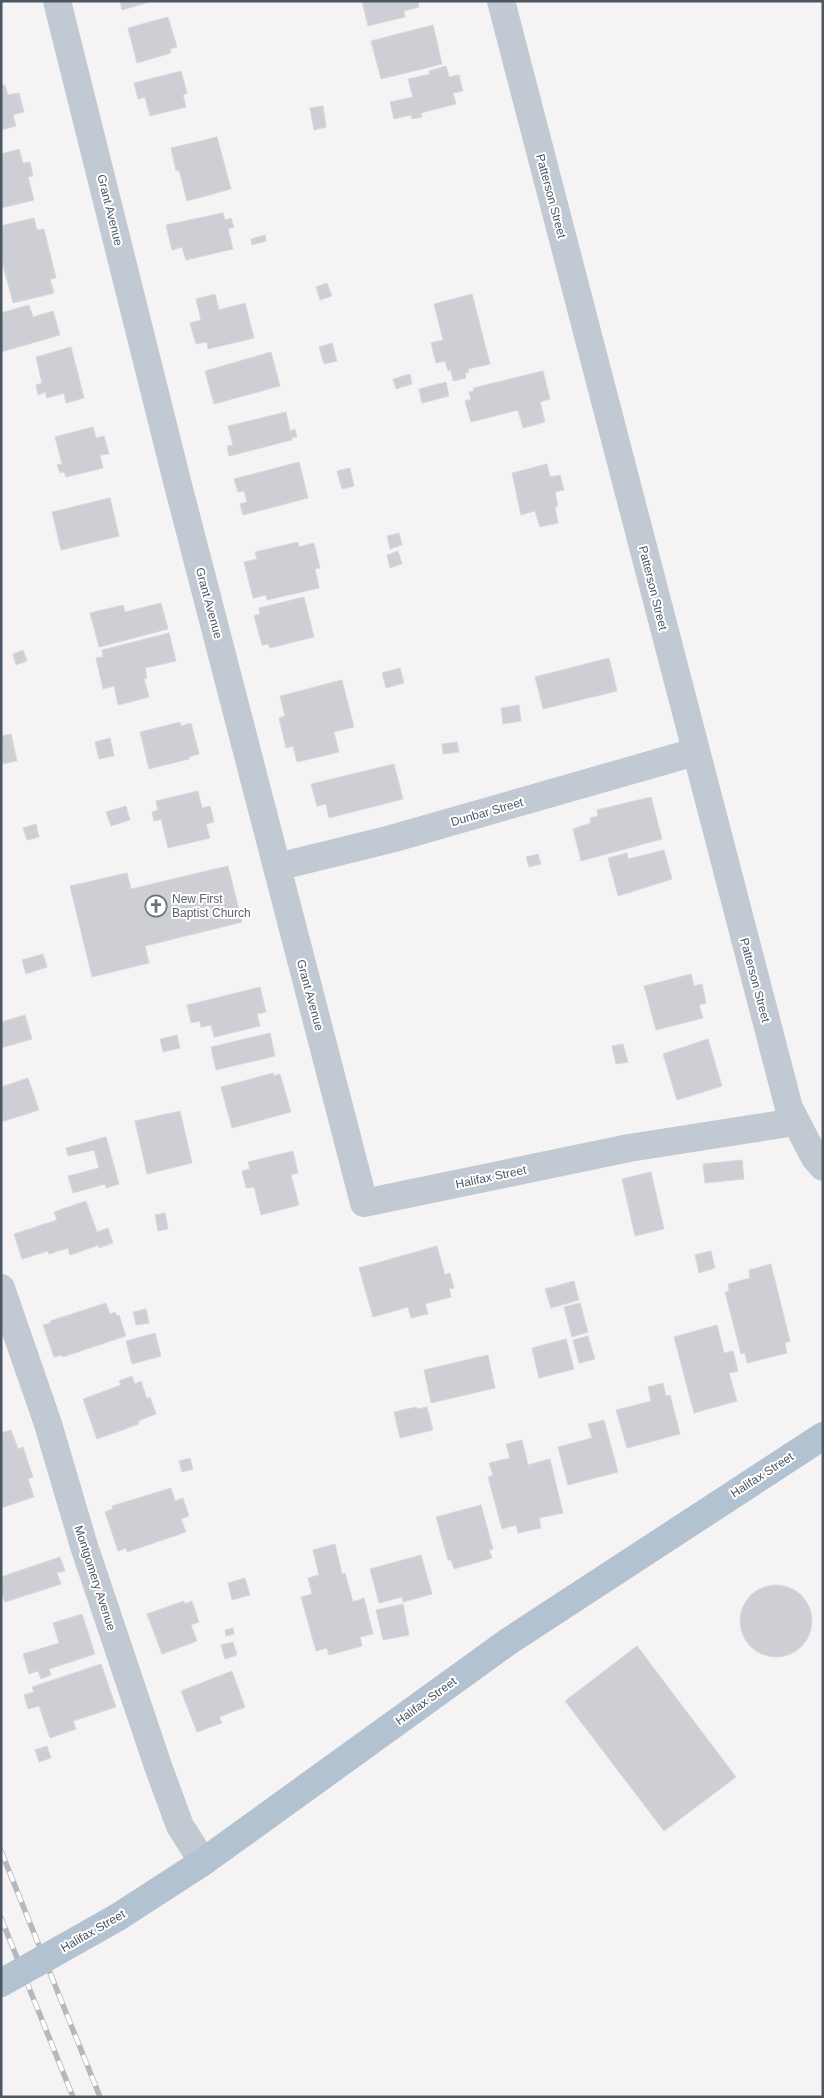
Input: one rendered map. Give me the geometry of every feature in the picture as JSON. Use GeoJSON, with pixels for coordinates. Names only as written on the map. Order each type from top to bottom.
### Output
{"type":"FeatureCollection","features":[{"type":"Feature","properties":{"kind":"main road","name":"Halifax Street"},"geometry":{"type":"LineString","coordinates":[[1,1983],[118,1917],[203,1862],[509,1640],[823,1436]]}},
{"type":"Feature","properties":{"kind":"street","name":"Grant Avenue"},"geometry":{"type":"LineString","coordinates":[[57,1],[183,504],[364,1203]]}},
{"type":"Feature","properties":{"kind":"street","name":"Patterson Street"},"geometry":{"type":"LineString","coordinates":[[501,1],[789,1108],[795,1122],[823,1167]]}},
{"type":"Feature","properties":{"kind":"street","name":"Dunbar Street"},"geometry":{"type":"LineString","coordinates":[[278,868],[391,839],[695,752]]}},
{"type":"Feature","properties":{"kind":"street","name":"Halifax Street"},"geometry":{"type":"LineString","coordinates":[[364,1203],[629,1148],[795,1122]]}},
{"type":"Feature","properties":{"kind":"street","name":"Montgomery Avenue"},"geometry":{"type":"LineString","coordinates":[[1,1288],[48,1424],[84,1546],[158,1766],[180,1826],[203,1862]]}},
{"type":"Feature","properties":{"kind":"building"},"geometry":{"type":"Polygon","coordinates":[[[120,1],[153,1],[122,10],[120,1]]]}},
{"type":"Feature","properties":{"kind":"building"},"geometry":{"type":"Polygon","coordinates":[[[362,1],[418,1],[419,7],[404,11],[405,17],[368,26],[362,1]]]}},
{"type":"Feature","properties":{"kind":"building"},"geometry":{"type":"Polygon","coordinates":[[[168,17],[177,47],[170,49],[171,53],[137,63],[128,28],[168,17]]]}},
{"type":"Feature","properties":{"kind":"building"},"geometry":{"type":"Polygon","coordinates":[[[433,25],[442,64],[381,79],[371,41],[433,25]]]}},
{"type":"Feature","properties":{"kind":"building"},"geometry":{"type":"Polygon","coordinates":[[[446,66],[449,77],[459,75],[463,91],[453,93],[456,104],[421,113],[422,117],[412,119],[411,115],[394,119],[390,102],[413,97],[408,79],[430,74],[429,71],[446,66]]]}},
{"type":"Feature","properties":{"kind":"building"},"geometry":{"type":"Polygon","coordinates":[[[181,71],[187,93],[183,95],[186,107],[150,116],[145,97],[138,99],[134,83],[181,71]]]}},
{"type":"Feature","properties":{"kind":"building"},"geometry":{"type":"Polygon","coordinates":[[[5,85],[8,95],[19,93],[24,112],[13,115],[16,126],[1,130],[1,86],[5,85]]]}},
{"type":"Feature","properties":{"kind":"building"},"geometry":{"type":"Polygon","coordinates":[[[323,106],[326,127],[314,130],[310,108],[323,106]]]}},
{"type":"Feature","properties":{"kind":"building"},"geometry":{"type":"Polygon","coordinates":[[[217,137],[231,189],[187,201],[179,170],[176,171],[171,148],[217,137]]]}},
{"type":"Feature","properties":{"kind":"building"},"geometry":{"type":"Polygon","coordinates":[[[19,149],[23,163],[30,162],[33,176],[28,177],[34,200],[1,208],[1,154],[19,149]]]}},
{"type":"Feature","properties":{"kind":"building"},"geometry":{"type":"Polygon","coordinates":[[[223,213],[225,220],[231,218],[234,227],[228,229],[233,249],[186,260],[182,247],[172,250],[166,225],[223,213]]]}},
{"type":"Feature","properties":{"kind":"building"},"geometry":{"type":"Polygon","coordinates":[[[34,218],[37,230],[44,229],[56,278],[50,279],[54,293],[13,303],[1,258],[1,226],[34,218]]]}},
{"type":"Feature","properties":{"kind":"building"},"geometry":{"type":"Polygon","coordinates":[[[265,235],[266,241],[252,245],[251,239],[265,235]]]}},
{"type":"Feature","properties":{"kind":"building"},"geometry":{"type":"Polygon","coordinates":[[[327,283],[332,296],[320,300],[316,287],[327,283]]]}},
{"type":"Feature","properties":{"kind":"building"},"geometry":{"type":"Polygon","coordinates":[[[215,294],[219,310],[245,303],[254,338],[208,349],[207,342],[196,344],[190,323],[201,320],[196,299],[215,294]]]}},
{"type":"Feature","properties":{"kind":"building"},"geometry":{"type":"Polygon","coordinates":[[[472,294],[490,364],[468,369],[469,372],[465,373],[466,378],[453,381],[451,370],[448,371],[445,361],[436,363],[431,343],[443,340],[434,304],[472,294]]]}},
{"type":"Feature","properties":{"kind":"building"},"geometry":{"type":"Polygon","coordinates":[[[29,305],[33,317],[53,311],[60,335],[1,352],[1,313],[29,305]]]}},
{"type":"Feature","properties":{"kind":"building"},"geometry":{"type":"Polygon","coordinates":[[[332,343],[337,361],[324,364],[319,347],[332,343]]]}},
{"type":"Feature","properties":{"kind":"building"},"geometry":{"type":"Polygon","coordinates":[[[71,347],[84,398],[66,403],[64,393],[47,398],[45,392],[38,395],[36,385],[42,383],[36,357],[71,347]]]}},
{"type":"Feature","properties":{"kind":"building"},"geometry":{"type":"Polygon","coordinates":[[[271,352],[280,386],[214,404],[205,371],[271,352]]]}},
{"type":"Feature","properties":{"kind":"building"},"geometry":{"type":"Polygon","coordinates":[[[543,371],[550,399],[540,402],[545,422],[523,428],[518,410],[471,422],[465,401],[471,399],[469,392],[474,391],[473,388],[543,371]]]}},
{"type":"Feature","properties":{"kind":"building"},"geometry":{"type":"Polygon","coordinates":[[[410,374],[412,384],[396,389],[393,379],[410,374]]]}},
{"type":"Feature","properties":{"kind":"building"},"geometry":{"type":"Polygon","coordinates":[[[446,382],[449,396],[422,403],[419,389],[446,382]]]}},
{"type":"Feature","properties":{"kind":"building"},"geometry":{"type":"Polygon","coordinates":[[[286,412],[290,431],[295,429],[297,437],[291,438],[292,440],[229,456],[227,446],[233,445],[228,426],[286,412]]]}},
{"type":"Feature","properties":{"kind":"building"},"geometry":{"type":"Polygon","coordinates":[[[93,427],[96,438],[104,436],[109,454],[100,455],[103,468],[66,477],[64,472],[60,473],[57,465],[62,464],[55,437],[93,427]]]}},
{"type":"Feature","properties":{"kind":"building"},"geometry":{"type":"Polygon","coordinates":[[[299,462],[308,498],[243,515],[240,504],[247,502],[244,491],[238,492],[234,479],[299,462]]]}},
{"type":"Feature","properties":{"kind":"building"},"geometry":{"type":"Polygon","coordinates":[[[547,464],[550,477],[560,475],[564,490],[555,492],[558,506],[555,507],[558,523],[540,527],[535,511],[521,515],[512,473],[547,464]]]}},
{"type":"Feature","properties":{"kind":"building"},"geometry":{"type":"Polygon","coordinates":[[[350,468],[354,486],[342,489],[337,471],[350,468]]]}},
{"type":"Feature","properties":{"kind":"building"},"geometry":{"type":"Polygon","coordinates":[[[110,498],[119,536],[61,550],[52,512],[110,498]]]}},
{"type":"Feature","properties":{"kind":"building"},"geometry":{"type":"Polygon","coordinates":[[[399,533],[402,545],[390,549],[387,536],[399,533]]]}},
{"type":"Feature","properties":{"kind":"building"},"geometry":{"type":"Polygon","coordinates":[[[298,542],[299,547],[314,543],[320,568],[315,569],[319,588],[267,600],[266,595],[253,598],[244,562],[257,559],[255,552],[298,542]]]}},
{"type":"Feature","properties":{"kind":"building"},"geometry":{"type":"Polygon","coordinates":[[[398,551],[402,564],[390,568],[387,555],[398,551]]]}},
{"type":"Feature","properties":{"kind":"building"},"geometry":{"type":"Polygon","coordinates":[[[304,597],[314,637],[270,648],[268,644],[262,645],[254,616],[260,614],[259,608],[304,597]]]}},
{"type":"Feature","properties":{"kind":"building"},"geometry":{"type":"Polygon","coordinates":[[[161,603],[168,629],[99,647],[90,613],[123,605],[125,612],[161,603]]]}},
{"type":"Feature","properties":{"kind":"building"},"geometry":{"type":"Polygon","coordinates":[[[169,633],[176,661],[145,668],[147,678],[144,679],[149,697],[118,705],[114,686],[103,689],[96,658],[103,657],[102,650],[169,633]]]}},
{"type":"Feature","properties":{"kind":"building"},"geometry":{"type":"Polygon","coordinates":[[[23,650],[27,661],[16,665],[13,654],[23,650]]]}},
{"type":"Feature","properties":{"kind":"building"},"geometry":{"type":"Polygon","coordinates":[[[609,658],[617,691],[543,709],[535,677],[609,658]]]}},
{"type":"Feature","properties":{"kind":"building"},"geometry":{"type":"Polygon","coordinates":[[[400,668],[404,683],[386,688],[382,673],[400,668]]]}},
{"type":"Feature","properties":{"kind":"building"},"geometry":{"type":"Polygon","coordinates":[[[342,680],[354,727],[334,732],[339,752],[297,762],[293,746],[286,748],[279,718],[285,716],[280,696],[342,680]]]}},
{"type":"Feature","properties":{"kind":"building"},"geometry":{"type":"Polygon","coordinates":[[[519,705],[521,721],[503,724],[501,708],[519,705]]]}},
{"type":"Feature","properties":{"kind":"building"},"geometry":{"type":"Polygon","coordinates":[[[180,722],[181,726],[191,723],[199,754],[189,757],[189,759],[149,769],[140,732],[180,722]]]}},
{"type":"Feature","properties":{"kind":"building"},"geometry":{"type":"Polygon","coordinates":[[[11,734],[17,761],[3,764],[1,736],[11,734]]]}},
{"type":"Feature","properties":{"kind":"building"},"geometry":{"type":"Polygon","coordinates":[[[110,738],[114,756],[99,759],[95,742],[110,738]]]}},
{"type":"Feature","properties":{"kind":"building"},"geometry":{"type":"Polygon","coordinates":[[[457,742],[459,752],[443,754],[442,744],[457,742]]]}},
{"type":"Feature","properties":{"kind":"building"},"geometry":{"type":"Polygon","coordinates":[[[394,764],[403,799],[329,818],[326,804],[317,806],[311,784],[394,764]]]}},
{"type":"Feature","properties":{"kind":"building"},"geometry":{"type":"Polygon","coordinates":[[[198,791],[202,808],[210,806],[214,822],[206,824],[210,838],[168,848],[161,819],[154,821],[152,812],[158,810],[156,801],[198,791]]]}},
{"type":"Feature","properties":{"kind":"building"},"geometry":{"type":"Polygon","coordinates":[[[651,797],[662,839],[581,861],[573,829],[591,823],[590,818],[598,816],[597,810],[651,797]]]}},
{"type":"Feature","properties":{"kind":"building"},"geometry":{"type":"Polygon","coordinates":[[[126,806],[130,820],[111,826],[106,812],[126,806]]]}},
{"type":"Feature","properties":{"kind":"building"},"geometry":{"type":"Polygon","coordinates":[[[36,824],[39,837],[27,840],[23,828],[36,824]]]}},
{"type":"Feature","properties":{"kind":"building"},"geometry":{"type":"Polygon","coordinates":[[[664,850],[672,879],[618,896],[608,858],[627,853],[628,859],[664,850]]]}},
{"type":"Feature","properties":{"kind":"building"},"geometry":{"type":"Polygon","coordinates":[[[538,854],[541,864],[529,867],[526,857],[538,854]]]}},
{"type":"Feature","properties":{"kind":"building","name":"New First Baptist Church"},"geometry":{"type":"Polygon","coordinates":[[[228,866],[242,922],[145,946],[149,963],[92,977],[70,886],[127,873],[131,889],[228,866]]]}},
{"type":"Feature","properties":{"kind":"building"},"geometry":{"type":"Polygon","coordinates":[[[43,954],[47,967],[26,974],[22,960],[43,954]]]}},
{"type":"Feature","properties":{"kind":"building"},"geometry":{"type":"Polygon","coordinates":[[[691,974],[694,986],[702,984],[706,1003],[699,1005],[703,1018],[656,1030],[644,986],[691,974]]]}},
{"type":"Feature","properties":{"kind":"building"},"geometry":{"type":"Polygon","coordinates":[[[260,987],[266,1012],[257,1014],[260,1026],[214,1037],[211,1025],[201,1027],[200,1021],[191,1023],[187,1005],[260,987]]]}},
{"type":"Feature","properties":{"kind":"building"},"geometry":{"type":"Polygon","coordinates":[[[25,1015],[32,1039],[1,1048],[1,1022],[25,1015]]]}},
{"type":"Feature","properties":{"kind":"building"},"geometry":{"type":"Polygon","coordinates":[[[270,1033],[275,1056],[216,1070],[211,1047],[270,1033]]]}},
{"type":"Feature","properties":{"kind":"building"},"geometry":{"type":"Polygon","coordinates":[[[177,1035],[180,1048],[163,1052],[160,1039],[177,1035]]]}},
{"type":"Feature","properties":{"kind":"building"},"geometry":{"type":"Polygon","coordinates":[[[708,1039],[722,1086],[677,1100],[663,1054],[708,1039]]]}},
{"type":"Feature","properties":{"kind":"building"},"geometry":{"type":"Polygon","coordinates":[[[623,1044],[628,1062],[616,1064],[612,1046],[623,1044]]]}},
{"type":"Feature","properties":{"kind":"building"},"geometry":{"type":"Polygon","coordinates":[[[273,1073],[274,1076],[280,1074],[291,1112],[232,1128],[221,1087],[273,1073]]]}},
{"type":"Feature","properties":{"kind":"building"},"geometry":{"type":"Polygon","coordinates":[[[28,1078],[39,1110],[1,1122],[1,1087],[28,1078]]]}},
{"type":"Feature","properties":{"kind":"building"},"geometry":{"type":"Polygon","coordinates":[[[180,1111],[192,1163],[147,1174],[135,1121],[180,1111]]]}},
{"type":"Feature","properties":{"kind":"building"},"geometry":{"type":"Polygon","coordinates":[[[106,1137],[119,1184],[106,1188],[105,1184],[73,1193],[68,1176],[99,1168],[94,1150],[68,1156],[66,1148],[106,1137]]]}},
{"type":"Feature","properties":{"kind":"building"},"geometry":{"type":"Polygon","coordinates":[[[293,1151],[298,1173],[291,1175],[299,1205],[261,1215],[254,1187],[246,1188],[242,1171],[250,1169],[248,1162],[293,1151]]]}},
{"type":"Feature","properties":{"kind":"building"},"geometry":{"type":"Polygon","coordinates":[[[742,1160],[744,1179],[705,1183],[703,1164],[742,1160]]]}},
{"type":"Feature","properties":{"kind":"building"},"geometry":{"type":"Polygon","coordinates":[[[651,1172],[664,1229],[635,1236],[622,1179],[651,1172]]]}},
{"type":"Feature","properties":{"kind":"building"},"geometry":{"type":"Polygon","coordinates":[[[86,1201],[97,1232],[108,1228],[113,1243],[99,1248],[99,1245],[70,1255],[68,1248],[49,1254],[48,1251],[22,1259],[14,1234],[57,1220],[54,1212],[86,1201]]]}},
{"type":"Feature","properties":{"kind":"building"},"geometry":{"type":"Polygon","coordinates":[[[165,1213],[168,1229],[158,1231],[155,1215],[165,1213]]]}},
{"type":"Feature","properties":{"kind":"building"},"geometry":{"type":"Polygon","coordinates":[[[437,1246],[445,1275],[450,1273],[454,1288],[449,1289],[451,1297],[425,1304],[428,1314],[411,1318],[408,1307],[373,1317],[359,1268],[437,1246]]]}},
{"type":"Feature","properties":{"kind":"building"},"geometry":{"type":"Polygon","coordinates":[[[711,1251],[715,1268],[699,1273],[695,1255],[711,1251]]]}},
{"type":"Feature","properties":{"kind":"building"},"geometry":{"type":"Polygon","coordinates":[[[771,1264],[790,1341],[785,1343],[787,1353],[747,1363],[745,1353],[741,1354],[725,1292],[729,1291],[728,1284],[750,1278],[749,1270],[771,1264]]]}},
{"type":"Feature","properties":{"kind":"building"},"geometry":{"type":"Polygon","coordinates":[[[574,1281],[579,1300],[551,1308],[545,1289],[574,1281]]]}},
{"type":"Feature","properties":{"kind":"building"},"geometry":{"type":"Polygon","coordinates":[[[106,1303],[110,1314],[115,1312],[117,1316],[119,1315],[126,1336],[63,1357],[62,1355],[54,1357],[43,1325],[106,1303]]]}},
{"type":"Feature","properties":{"kind":"building"},"geometry":{"type":"Polygon","coordinates":[[[580,1303],[588,1332],[572,1337],[564,1307],[580,1303]]]}},
{"type":"Feature","properties":{"kind":"building"},"geometry":{"type":"Polygon","coordinates":[[[146,1309],[149,1323],[136,1325],[133,1312],[146,1309]]]}},
{"type":"Feature","properties":{"kind":"building"},"geometry":{"type":"Polygon","coordinates":[[[717,1325],[724,1353],[733,1351],[738,1371],[729,1373],[737,1401],[694,1413],[674,1337],[717,1325]]]}},
{"type":"Feature","properties":{"kind":"building"},"geometry":{"type":"Polygon","coordinates":[[[155,1333],[161,1356],[132,1364],[126,1341],[155,1333]]]}},
{"type":"Feature","properties":{"kind":"building"},"geometry":{"type":"Polygon","coordinates":[[[588,1336],[595,1359],[579,1363],[573,1340],[588,1336]]]}},
{"type":"Feature","properties":{"kind":"building"},"geometry":{"type":"Polygon","coordinates":[[[566,1339],[574,1369],[539,1378],[532,1348],[566,1339]]]}},
{"type":"Feature","properties":{"kind":"building"},"geometry":{"type":"Polygon","coordinates":[[[488,1355],[495,1388],[431,1403],[424,1370],[488,1355]]]}},
{"type":"Feature","properties":{"kind":"building"},"geometry":{"type":"Polygon","coordinates":[[[132,1376],[135,1384],[141,1381],[147,1399],[150,1397],[156,1414],[138,1421],[139,1424],[97,1439],[83,1399],[121,1385],[119,1381],[132,1376]]]}},
{"type":"Feature","properties":{"kind":"building"},"geometry":{"type":"Polygon","coordinates":[[[663,1383],[666,1396],[670,1395],[680,1434],[627,1448],[616,1410],[651,1401],[648,1387],[663,1383]]]}},
{"type":"Feature","properties":{"kind":"building"},"geometry":{"type":"Polygon","coordinates":[[[416,1407],[417,1409],[427,1407],[433,1430],[400,1438],[394,1412],[416,1407]]]}},
{"type":"Feature","properties":{"kind":"building"},"geometry":{"type":"Polygon","coordinates":[[[604,1420],[618,1472],[568,1485],[558,1447],[592,1438],[588,1424],[604,1420]]]}},
{"type":"Feature","properties":{"kind":"building"},"geometry":{"type":"Polygon","coordinates":[[[11,1430],[18,1449],[23,1447],[33,1477],[28,1479],[34,1497],[1,1508],[1,1433],[11,1430]]]}},
{"type":"Feature","properties":{"kind":"building"},"geometry":{"type":"Polygon","coordinates":[[[522,1440],[528,1465],[550,1459],[563,1513],[539,1518],[541,1528],[518,1533],[516,1525],[502,1529],[488,1477],[493,1475],[489,1463],[510,1458],[506,1444],[522,1440]]]}},
{"type":"Feature","properties":{"kind":"building"},"geometry":{"type":"Polygon","coordinates":[[[190,1458],[193,1469],[182,1472],[179,1461],[190,1458]]]}},
{"type":"Feature","properties":{"kind":"building"},"geometry":{"type":"Polygon","coordinates":[[[171,1488],[175,1501],[183,1498],[189,1516],[181,1519],[186,1532],[127,1552],[126,1548],[118,1551],[105,1512],[113,1509],[112,1506],[171,1488]]]}},
{"type":"Feature","properties":{"kind":"building"},"geometry":{"type":"Polygon","coordinates":[[[481,1505],[493,1549],[489,1550],[492,1558],[454,1569],[451,1560],[448,1560],[436,1517],[481,1505]]]}},
{"type":"Feature","properties":{"kind":"building"},"geometry":{"type":"Polygon","coordinates":[[[335,1544],[342,1574],[345,1573],[353,1602],[364,1598],[373,1634],[360,1637],[362,1646],[329,1655],[327,1648],[316,1651],[301,1597],[312,1594],[308,1578],[319,1575],[313,1550],[335,1544]]]}},
{"type":"Feature","properties":{"kind":"building"},"geometry":{"type":"Polygon","coordinates":[[[421,1555],[432,1594],[403,1602],[402,1597],[379,1603],[370,1569],[421,1555]]]}},
{"type":"Feature","properties":{"kind":"building"},"geometry":{"type":"Polygon","coordinates":[[[60,1557],[65,1571],[57,1573],[61,1584],[5,1602],[1,1591],[1,1577],[60,1557]]]}},
{"type":"Feature","properties":{"kind":"building"},"geometry":{"type":"Polygon","coordinates":[[[245,1578],[250,1595],[232,1600],[228,1583],[245,1578]]]}},
{"type":"Feature","properties":{"kind":"building"},"geometry":{"type":"Polygon","coordinates":[[[769,1585],[783,1585],[802,1595],[812,1614],[812,1628],[802,1647],[783,1657],[769,1657],[750,1647],[740,1628],[740,1614],[750,1595],[769,1585]]]}},
{"type":"Feature","properties":{"kind":"building"},"geometry":{"type":"Polygon","coordinates":[[[184,1601],[185,1604],[192,1601],[199,1622],[191,1625],[197,1641],[162,1654],[147,1614],[184,1601]]]}},
{"type":"Feature","properties":{"kind":"building"},"geometry":{"type":"Polygon","coordinates":[[[403,1604],[409,1635],[383,1640],[376,1610],[403,1604]]]}},
{"type":"Feature","properties":{"kind":"building"},"geometry":{"type":"Polygon","coordinates":[[[82,1614],[95,1654],[49,1669],[51,1675],[41,1679],[38,1671],[29,1674],[23,1654],[59,1643],[53,1623],[82,1614]]]}},
{"type":"Feature","properties":{"kind":"building"},"geometry":{"type":"Polygon","coordinates":[[[233,1628],[234,1634],[226,1636],[225,1630],[233,1628]]]}},
{"type":"Feature","properties":{"kind":"building"},"geometry":{"type":"Polygon","coordinates":[[[233,1642],[237,1655],[225,1659],[221,1645],[233,1642]]]}},
{"type":"Feature","properties":{"kind":"building"},"geometry":{"type":"Polygon","coordinates":[[[637,1646],[736,1777],[664,1831],[565,1701],[637,1646]]]}},
{"type":"Feature","properties":{"kind":"building"},"geometry":{"type":"Polygon","coordinates":[[[101,1664],[116,1707],[73,1721],[76,1729],[50,1738],[39,1706],[28,1709],[24,1695],[34,1692],[32,1687],[101,1664]]]}},
{"type":"Feature","properties":{"kind":"building"},"geometry":{"type":"Polygon","coordinates":[[[232,1671],[245,1707],[219,1717],[222,1723],[197,1732],[181,1691],[232,1671]]]}},
{"type":"Feature","properties":{"kind":"building"},"geometry":{"type":"Polygon","coordinates":[[[47,1746],[51,1758],[39,1762],[35,1750],[47,1746]]]}},
{"type":"Feature","properties":{"kind":"railway"},"geometry":{"type":"LineString","coordinates":[[1,1851],[100,2097]]}},
{"type":"Feature","properties":{"kind":"railway"},"geometry":{"type":"LineString","coordinates":[[1,1918],[73,2097]]}},
{"type":"Feature","properties":{"kind":"place","name":"New First Baptist Church"},"geometry":{"type":"Point","coordinates":[156,906]}}]}
